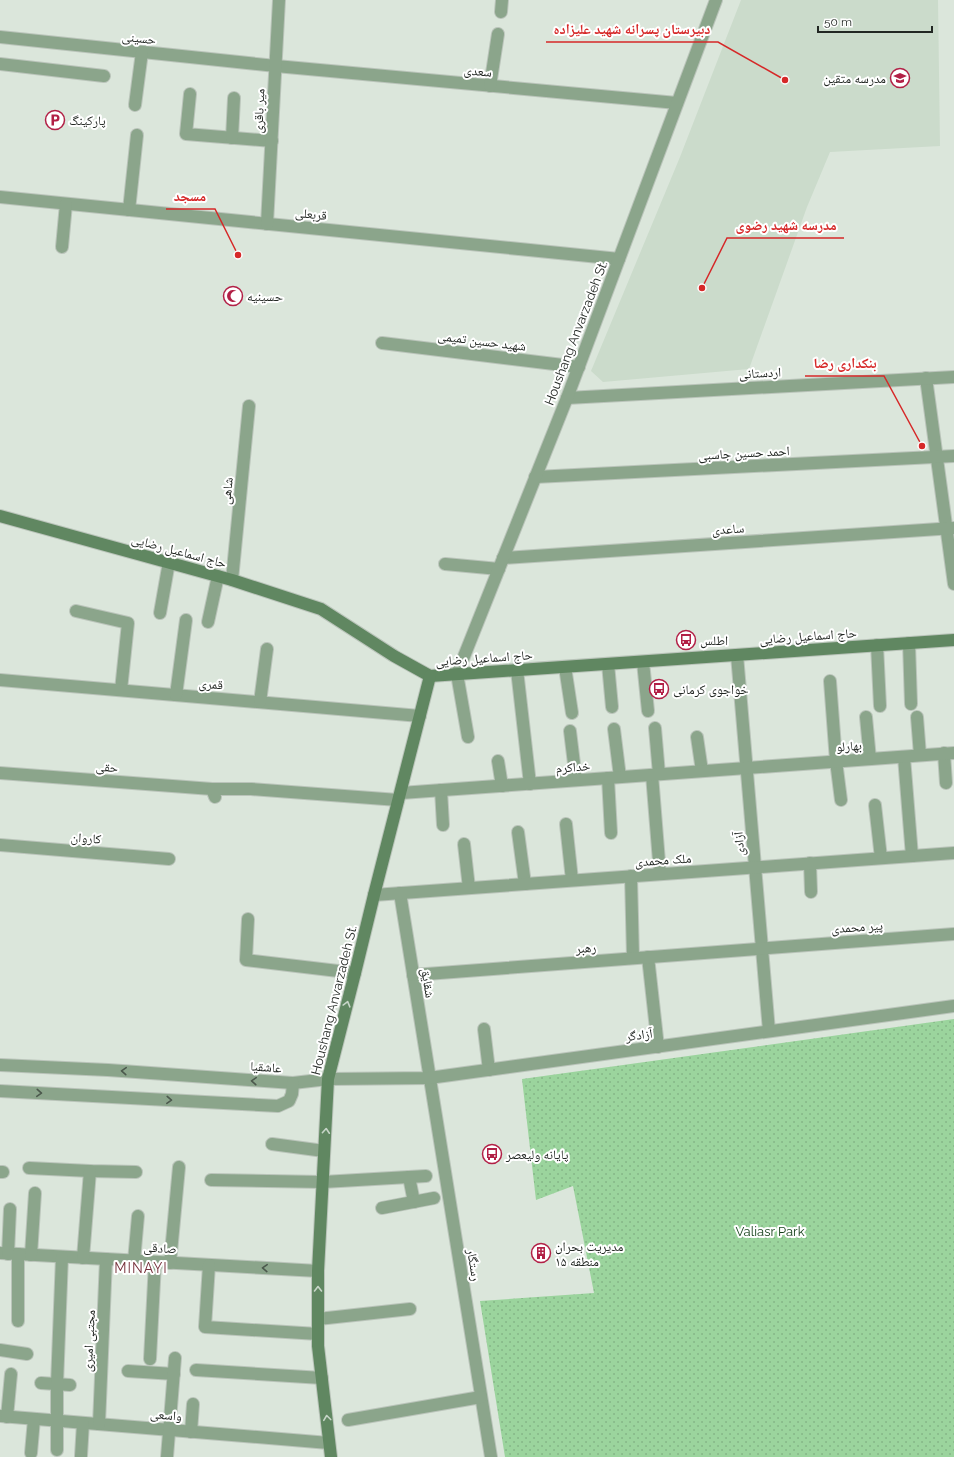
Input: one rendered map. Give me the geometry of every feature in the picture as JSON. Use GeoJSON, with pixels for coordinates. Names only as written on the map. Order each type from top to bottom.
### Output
{"type":"FeatureCollection","features":[{"type":"Feature","properties":{"kind":"main road","name":"حاج اسماعیل رضایی"},"geometry":{"type":"LineString","coordinates":[[0,516],[232,580],[321,609],[394,656],[430,676],[954,640]]}},
{"type":"Feature","properties":{"kind":"main road","name":"Houshang Anvarzadeh St."},"geometry":{"type":"LineString","coordinates":[[331,1457],[318,1334],[318,1271],[328,1079],[430,676]]}},
{"type":"Feature","properties":{"kind":"street","name":"میر باقری"},"geometry":{"type":"LineString","coordinates":[[267,224],[279,0]]}},
{"type":"Feature","properties":{"kind":"street"},"geometry":{"type":"LineString","coordinates":[[500,12],[502,0]]}},
{"type":"Feature","properties":{"kind":"street","name":"Houshang Anvarzadeh St."},"geometry":{"type":"LineString","coordinates":[[457,674],[579,367],[716,0]]}},
{"type":"Feature","properties":{"kind":"street"},"geometry":{"type":"LineString","coordinates":[[490,86],[498,34]]}},
{"type":"Feature","properties":{"kind":"street","name":"حسینی"},"geometry":{"type":"LineString","coordinates":[[0,37],[276,66]]}},
{"type":"Feature","properties":{"kind":"street"},"geometry":{"type":"LineString","coordinates":[[135,105],[142,52]]}},
{"type":"Feature","properties":{"kind":"street"},"geometry":{"type":"LineString","coordinates":[[0,64],[104,76]]}},
{"type":"Feature","properties":{"kind":"street","name":"سعدی"},"geometry":{"type":"LineString","coordinates":[[276,66],[677,103]]}},
{"type":"Feature","properties":{"kind":"street"},"geometry":{"type":"LineString","coordinates":[[190,94],[186,134],[272,141]]}},
{"type":"Feature","properties":{"kind":"street"},"geometry":{"type":"LineString","coordinates":[[232,138],[234,98]]}},
{"type":"Feature","properties":{"kind":"street"},"geometry":{"type":"LineString","coordinates":[[129,210],[137,135]]}},
{"type":"Feature","properties":{"kind":"street","name":"قربعلی"},"geometry":{"type":"LineString","coordinates":[[0,197],[619,259]]}},
{"type":"Feature","properties":{"kind":"street"},"geometry":{"type":"LineString","coordinates":[[62,247],[66,204]]}},
{"type":"Feature","properties":{"kind":"street","name":"شهید حسین تمیمی"},"geometry":{"type":"LineString","coordinates":[[382,343],[579,367]]}},
{"type":"Feature","properties":{"kind":"street","name":"اردستانی"},"geometry":{"type":"LineString","coordinates":[[567,398],[954,377]]}},
{"type":"Feature","properties":{"kind":"street"},"geometry":{"type":"LineString","coordinates":[[926,378],[936,457],[950,529],[954,584]]}},
{"type":"Feature","properties":{"kind":"street","name":"شاهی"},"geometry":{"type":"LineString","coordinates":[[232,580],[249,406]]}},
{"type":"Feature","properties":{"kind":"street","name":"احمد حسین جاسبی"},"geometry":{"type":"LineString","coordinates":[[535,478],[954,456]]}},
{"type":"Feature","properties":{"kind":"street","name":"ساعدی"},"geometry":{"type":"LineString","coordinates":[[445,564],[501,563],[950,529]]}},
{"type":"Feature","properties":{"kind":"street"},"geometry":{"type":"LineString","coordinates":[[160,613],[169,562]]}},
{"type":"Feature","properties":{"kind":"street"},"geometry":{"type":"LineString","coordinates":[[208,622],[218,576]]}},
{"type":"Feature","properties":{"kind":"street"},"geometry":{"type":"LineString","coordinates":[[76,610],[128,624],[122,690]]}},
{"type":"Feature","properties":{"kind":"street"},"geometry":{"type":"LineString","coordinates":[[176,695],[186,620]]}},
{"type":"Feature","properties":{"kind":"street"},"geometry":{"type":"LineString","coordinates":[[909,643],[911,704]]}},
{"type":"Feature","properties":{"kind":"street"},"geometry":{"type":"LineString","coordinates":[[877,645],[880,706]]}},
{"type":"Feature","properties":{"kind":"street"},"geometry":{"type":"LineString","coordinates":[[260,702],[268,649]]}},
{"type":"Feature","properties":{"kind":"street","name":"آزادی"},"geometry":{"type":"LineString","coordinates":[[737,655],[769,1031]]}},
{"type":"Feature","properties":{"kind":"street"},"geometry":{"type":"LineString","coordinates":[[643,662],[648,711]]}},
{"type":"Feature","properties":{"kind":"street"},"geometry":{"type":"LineString","coordinates":[[608,664],[612,707]]}},
{"type":"Feature","properties":{"kind":"street"},"geometry":{"type":"LineString","coordinates":[[565,667],[572,713]]}},
{"type":"Feature","properties":{"kind":"street"},"geometry":{"type":"LineString","coordinates":[[517,670],[530,784]]}},
{"type":"Feature","properties":{"kind":"street"},"geometry":{"type":"LineString","coordinates":[[457,674],[468,737]]}},
{"type":"Feature","properties":{"kind":"street","name":"قمری"},"geometry":{"type":"LineString","coordinates":[[0,680],[420,716]]}},
{"type":"Feature","properties":{"kind":"street"},"geometry":{"type":"LineString","coordinates":[[830,681],[836,761],[841,800]]}},
{"type":"Feature","properties":{"kind":"street"},"geometry":{"type":"LineString","coordinates":[[866,717],[870,759]]}},
{"type":"Feature","properties":{"kind":"street"},"geometry":{"type":"LineString","coordinates":[[917,717],[920,755]]}},
{"type":"Feature","properties":{"kind":"street"},"geometry":{"type":"LineString","coordinates":[[655,728],[655,775],[660,874]]}},
{"type":"Feature","properties":{"kind":"street"},"geometry":{"type":"LineString","coordinates":[[611,833],[614,778],[614,729]]}},
{"type":"Feature","properties":{"kind":"street"},"geometry":{"type":"LineString","coordinates":[[570,731],[576,780]]}},
{"type":"Feature","properties":{"kind":"street"},"geometry":{"type":"LineString","coordinates":[[697,737],[702,771]]}},
{"type":"Feature","properties":{"kind":"street"},"geometry":{"type":"LineString","coordinates":[[946,783],[949,753]]}},
{"type":"Feature","properties":{"kind":"street","name":"بهارلو"},"geometry":{"type":"LineString","coordinates":[[747,768],[949,753]]}},
{"type":"Feature","properties":{"kind":"street"},"geometry":{"type":"LineString","coordinates":[[904,757],[912,856]]}},
{"type":"Feature","properties":{"kind":"street"},"geometry":{"type":"LineString","coordinates":[[498,761],[502,786]]}},
{"type":"Feature","properties":{"kind":"street","name":"خداکرم"},"geometry":{"type":"LineString","coordinates":[[399,796],[441,790],[747,768]]}},
{"type":"Feature","properties":{"kind":"street","name":"حقی"},"geometry":{"type":"LineString","coordinates":[[0,773],[214,793],[251,789],[399,796]]}},
{"type":"Feature","properties":{"kind":"street"},"geometry":{"type":"LineString","coordinates":[[441,790],[443,825]]}},
{"type":"Feature","properties":{"kind":"street"},"geometry":{"type":"LineString","coordinates":[[875,805],[881,858]]}},
{"type":"Feature","properties":{"kind":"street"},"geometry":{"type":"LineString","coordinates":[[566,824],[572,880]]}},
{"type":"Feature","properties":{"kind":"street"},"geometry":{"type":"LineString","coordinates":[[518,832],[524,884]]}},
{"type":"Feature","properties":{"kind":"street"},"geometry":{"type":"LineString","coordinates":[[464,844],[468,888]]}},
{"type":"Feature","properties":{"kind":"street","name":"کاروان"},"geometry":{"type":"LineString","coordinates":[[0,845],[169,859]]}},
{"type":"Feature","properties":{"kind":"street","name":"ملک محمدی"},"geometry":{"type":"LineString","coordinates":[[374,895],[954,853]]}},
{"type":"Feature","properties":{"kind":"street"},"geometry":{"type":"LineString","coordinates":[[810,863],[811,892]]}},
{"type":"Feature","properties":{"kind":"street"},"geometry":{"type":"LineString","coordinates":[[631,876],[633,958]]}},
{"type":"Feature","properties":{"kind":"street","name":"شقایق"},"geometry":{"type":"LineString","coordinates":[[400,893],[429,1078]]}},
{"type":"Feature","properties":{"kind":"street"},"geometry":{"type":"LineString","coordinates":[[248,919],[246,960],[355,973]]}},
{"type":"Feature","properties":{"kind":"street","name":"پیر محمدی"},"geometry":{"type":"LineString","coordinates":[[762,948],[954,934]]}},
{"type":"Feature","properties":{"kind":"street","name":"رهبر"},"geometry":{"type":"LineString","coordinates":[[413,975],[762,948]]}},
{"type":"Feature","properties":{"kind":"street"},"geometry":{"type":"LineString","coordinates":[[648,957],[658,1047]]}},
{"type":"Feature","properties":{"kind":"street","name":"آزادگر"},"geometry":{"type":"LineString","coordinates":[[293,1084],[328,1079],[429,1078],[954,1006]]}},
{"type":"Feature","properties":{"kind":"street"},"geometry":{"type":"LineString","coordinates":[[484,1029],[488,1070]]}},
{"type":"Feature","properties":{"kind":"street","name":"عاشقیا"},"geometry":{"type":"LineString","coordinates":[[0,1065],[108,1070],[293,1084],[292,1094],[289,1101],[278,1106],[0,1091]]}},
{"type":"Feature","properties":{"kind":"street","name":"رستگار"},"geometry":{"type":"LineString","coordinates":[[429,1078],[491,1457]]}},
{"type":"Feature","properties":{"kind":"street"},"geometry":{"type":"LineString","coordinates":[[272,1144],[324,1151]]}},
{"type":"Feature","properties":{"kind":"street"},"geometry":{"type":"LineString","coordinates":[[170,1263],[178,1167]]}},
{"type":"Feature","properties":{"kind":"street"},"geometry":{"type":"LineString","coordinates":[[29,1168],[136,1172]]}},
{"type":"Feature","properties":{"kind":"street"},"geometry":{"type":"LineString","coordinates":[[83,1258],[90,1171]]}},
{"type":"Feature","properties":{"kind":"street"},"geometry":{"type":"LineString","coordinates":[[211,1180],[323,1182],[426,1176]]}},
{"type":"Feature","properties":{"kind":"street"},"geometry":{"type":"LineString","coordinates":[[409,1177],[414,1202]]}},
{"type":"Feature","properties":{"kind":"street"},"geometry":{"type":"LineString","coordinates":[[31,1255],[35,1193]]}},
{"type":"Feature","properties":{"kind":"street"},"geometry":{"type":"LineString","coordinates":[[382,1208],[434,1198]]}},
{"type":"Feature","properties":{"kind":"street"},"geometry":{"type":"LineString","coordinates":[[10,1209],[9,1254],[18,1320]]}},
{"type":"Feature","properties":{"kind":"street"},"geometry":{"type":"LineString","coordinates":[[134,1261],[138,1216]]}},
{"type":"Feature","properties":{"kind":"street","name":"صادقی"},"geometry":{"type":"LineString","coordinates":[[9,1254],[318,1271]]}},
{"type":"Feature","properties":{"kind":"street"},"geometry":{"type":"LineString","coordinates":[[57,1450],[57,1384],[62,1257]]}},
{"type":"Feature","properties":{"kind":"street","name":"مجتبی امیری"},"geometry":{"type":"LineString","coordinates":[[99,1424],[106,1259]]}},
{"type":"Feature","properties":{"kind":"street"},"geometry":{"type":"LineString","coordinates":[[150,1359],[155,1262]]}},
{"type":"Feature","properties":{"kind":"street"},"geometry":{"type":"LineString","coordinates":[[209,1265],[205,1327],[318,1334]]}},
{"type":"Feature","properties":{"kind":"street"},"geometry":{"type":"LineString","coordinates":[[318,1319],[410,1310]]}},
{"type":"Feature","properties":{"kind":"street"},"geometry":{"type":"LineString","coordinates":[[0,1350],[27,1354]]}},
{"type":"Feature","properties":{"kind":"street"},"geometry":{"type":"LineString","coordinates":[[167,1457],[175,1358]]}},
{"type":"Feature","properties":{"kind":"street"},"geometry":{"type":"LineString","coordinates":[[196,1370],[322,1378]]}},
{"type":"Feature","properties":{"kind":"street"},"geometry":{"type":"LineString","coordinates":[[128,1371],[174,1374]]}},
{"type":"Feature","properties":{"kind":"street"},"geometry":{"type":"LineString","coordinates":[[4,1416],[11,1374]]}},
{"type":"Feature","properties":{"kind":"street"},"geometry":{"type":"LineString","coordinates":[[41,1383],[70,1385]]}},
{"type":"Feature","properties":{"kind":"street"},"geometry":{"type":"LineString","coordinates":[[348,1420],[481,1397]]}},
{"type":"Feature","properties":{"kind":"street"},"geometry":{"type":"LineString","coordinates":[[191,1432],[193,1404]]}},
{"type":"Feature","properties":{"kind":"street","name":"واسعی"},"geometry":{"type":"LineString","coordinates":[[4,1416],[329,1443]]}},
{"type":"Feature","properties":{"kind":"street"},"geometry":{"type":"LineString","coordinates":[[31,1452],[34,1419]]}},
{"type":"Feature","properties":{"kind":"street"},"geometry":{"type":"LineString","coordinates":[[81,1456],[84,1423]]}},
{"type":"Feature","properties":{"kind":"shaded area"},"geometry":{"type":"Polygon","coordinates":[[[741,0],[938,0],[940,146],[830,152],[807,207],[749,369],[603,382],[591,371],[680,157],[741,0]]]}},
{"type":"Feature","properties":{"kind":"green space","name":"Valiasr Park"},"geometry":{"type":"Polygon","coordinates":[[[954,1019],[954,1457],[505,1457],[480,1301],[594,1293],[573,1186],[536,1200],[522,1079],[954,1019]]]}},
{"type":"Feature","properties":{"kind":"place","name":"مدرسه متقین"},"geometry":{"type":"Point","coordinates":[900,78]}},
{"type":"Feature","properties":{"kind":"place","name":"دبیرستان پسرانه شهید علیزاده"},"geometry":{"type":"Point","coordinates":[785,80]}},
{"type":"Feature","properties":{"kind":"place","name":"پارکینگ"},"geometry":{"type":"Point","coordinates":[55,120]}},
{"type":"Feature","properties":{"kind":"place","name":"مسجد"},"geometry":{"type":"Point","coordinates":[238,255]}},
{"type":"Feature","properties":{"kind":"place","name":"مدرسه شهید رضوی"},"geometry":{"type":"Point","coordinates":[702,288]}},
{"type":"Feature","properties":{"kind":"place","name":"حسینیه"},"geometry":{"type":"Point","coordinates":[233,296]}},
{"type":"Feature","properties":{"kind":"place","name":"بنکداری رضا"},"geometry":{"type":"Point","coordinates":[922,446]}},
{"type":"Feature","properties":{"kind":"place","name":"اطلس"},"geometry":{"type":"Point","coordinates":[686,640]}},
{"type":"Feature","properties":{"kind":"place","name":"خواجوی کرمانی"},"geometry":{"type":"Point","coordinates":[659,689]}},
{"type":"Feature","properties":{"kind":"place","name":"پایانه ولیعصر"},"geometry":{"type":"Point","coordinates":[492,1154]}},
{"type":"Feature","properties":{"kind":"place","name":"مدیریت بحران منطقه ۱۵"},"geometry":{"type":"Point","coordinates":[541,1253]}},
{"type":"Feature","properties":{"kind":"district","name":"MINAYI"},"geometry":{"type":"Point","coordinates":[141,1268]}}]}
